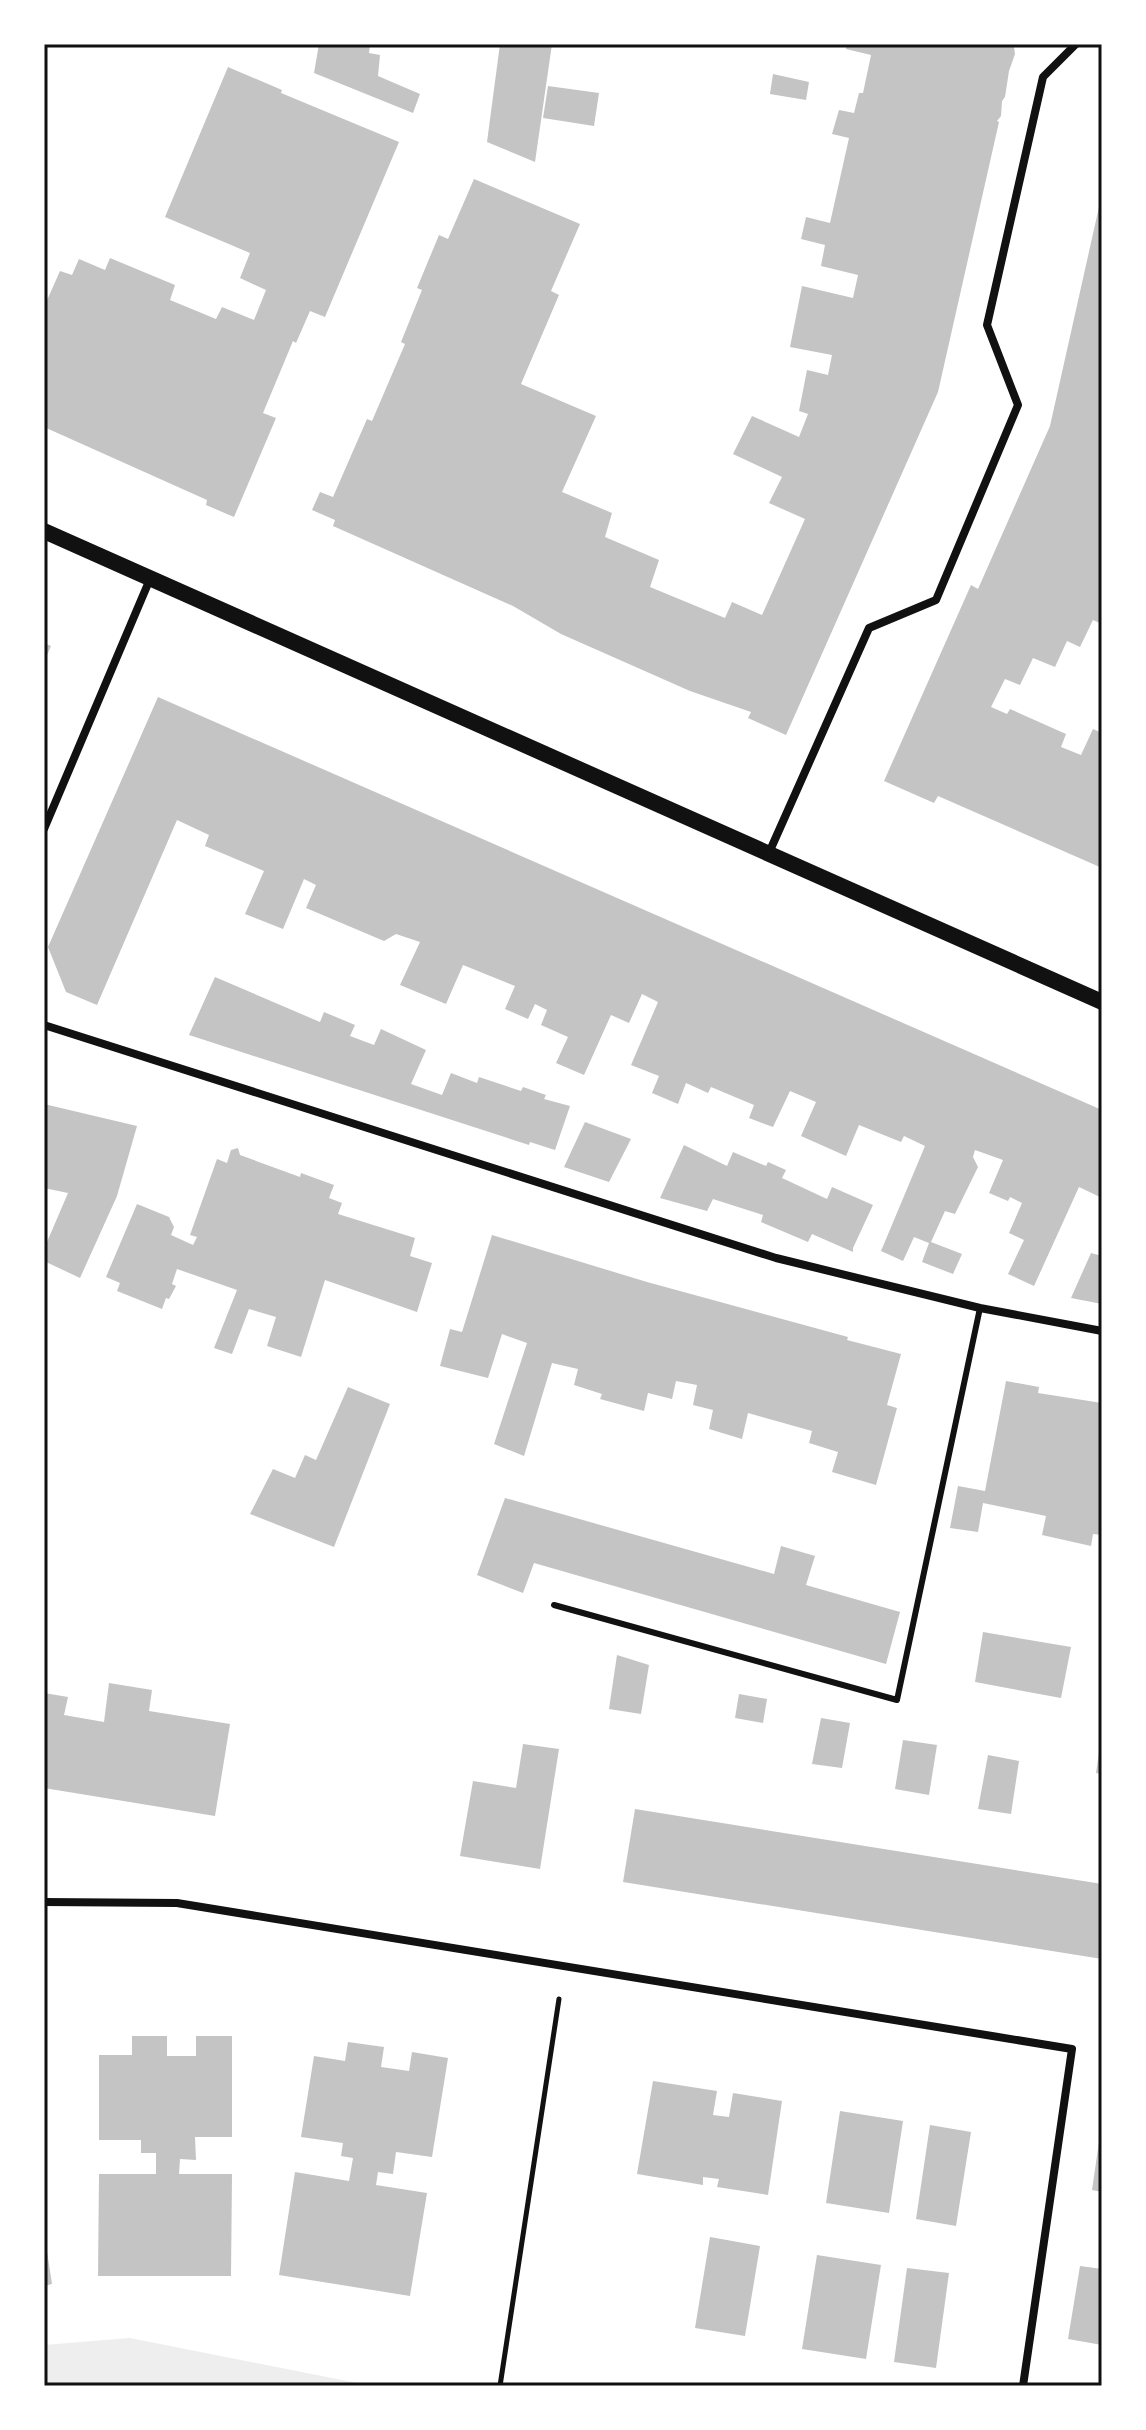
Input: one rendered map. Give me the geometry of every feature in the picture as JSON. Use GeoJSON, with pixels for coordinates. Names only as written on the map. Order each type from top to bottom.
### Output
{"type":"FeatureCollection","features":[{"type":"Feature","properties":{"kind":"main road"},"geometry":{"type":"LineString","coordinates":[[44,531],[1102,1002]]}},
{"type":"Feature","properties":{"kind":"street"},"geometry":{"type":"LineString","coordinates":[[768,855],[869,628],[936,600],[1018,405],[987,325],[1043,77],[1076,44]]}},
{"type":"Feature","properties":{"kind":"street"},"geometry":{"type":"LineString","coordinates":[[44,829],[150,579]]}},
{"type":"Feature","properties":{"kind":"street"},"geometry":{"type":"LineString","coordinates":[[44,1025],[776,1258],[980,1308],[1102,1331]]}},
{"type":"Feature","properties":{"kind":"street"},"geometry":{"type":"LineString","coordinates":[[44,1902],[177,1903],[1072,2049],[1023,2386]]}},
{"type":"Feature","properties":{"kind":"lane"},"geometry":{"type":"LineString","coordinates":[[554,1605],[897,1700],[980,1308]]}},
{"type":"Feature","properties":{"kind":"path"},"geometry":{"type":"LineString","coordinates":[[500,2386],[565,1966]]}},
{"type":"Feature","properties":{"kind":"shaded area"},"geometry":{"type":"Polygon","coordinates":[[[130,2338],[372,2386],[44,2386],[44,2345],[130,2338]]]}},
{"type":"Feature","properties":{"kind":"building"},"geometry":{"type":"Polygon","coordinates":[[[319,44],[370,44],[369,53],[380,55],[378,76],[420,94],[413,113],[314,73],[319,44]]]}},
{"type":"Feature","properties":{"kind":"building"},"geometry":{"type":"Polygon","coordinates":[[[500,44],[552,44],[535,162],[487,142],[500,44]]]}},
{"type":"Feature","properties":{"kind":"building"},"geometry":{"type":"Polygon","coordinates":[[[847,44],[1016,44],[938,392],[786,735],[748,718],[751,712],[690,691],[561,634],[513,606],[333,526],[335,520],[312,510],[320,492],[333,497],[367,419],[372,421],[405,344],[401,342],[422,290],[417,288],[439,235],[448,239],[474,179],[580,224],[551,291],[559,295],[521,384],[596,416],[562,492],[612,513],[605,537],[659,560],[650,587],[725,618],[732,602],[762,615],[805,519],[769,503],[782,477],[733,454],[752,416],[799,437],[808,414],[799,411],[807,370],[828,375],[832,355],[790,347],[802,286],[853,298],[858,275],[821,266],[825,245],[801,239],[806,217],[830,223],[849,138],[832,134],[839,110],[854,113],[859,93],[863,93],[871,55],[846,49],[847,44]]]}},
{"type":"Feature","properties":{"kind":"building"},"geometry":{"type":"Polygon","coordinates":[[[228,67],[282,90],[281,93],[399,142],[325,317],[310,311],[296,343],[293,341],[263,413],[276,418],[234,517],[206,505],[207,500],[44,427],[44,307],[60,271],[72,275],[79,259],[105,270],[110,258],[175,285],[170,300],[216,319],[222,307],[254,320],[266,290],[240,278],[250,253],[165,217],[228,67]]]}},
{"type":"Feature","properties":{"kind":"building"},"geometry":{"type":"Polygon","coordinates":[[[773,74],[809,82],[806,100],[770,94],[773,74]]]}},
{"type":"Feature","properties":{"kind":"building"},"geometry":{"type":"Polygon","coordinates":[[[548,86],[599,93],[594,126],[543,118],[548,86]]]}},
{"type":"Feature","properties":{"kind":"building"},"geometry":{"type":"Polygon","coordinates":[[[1101,198],[1102,624],[1093,620],[1080,647],[1067,641],[1055,667],[1033,658],[1020,685],[1005,679],[991,707],[1007,714],[1010,709],[1066,734],[1061,747],[1081,755],[1093,729],[1102,733],[1102,868],[938,796],[934,803],[884,781],[971,585],[978,589],[1050,426],[1101,198]]]}},
{"type":"Feature","properties":{"kind":"building"},"geometry":{"type":"Polygon","coordinates":[[[44,643],[51,646],[44,662],[44,643]]]}},
{"type":"Feature","properties":{"kind":"building"},"geometry":{"type":"Polygon","coordinates":[[[158,697],[1102,1110],[1102,1198],[1079,1187],[1034,1286],[1008,1274],[1024,1240],[1009,1233],[1022,1203],[989,1193],[1003,1160],[975,1150],[973,1157],[978,1167],[955,1214],[945,1211],[931,1242],[962,1254],[953,1274],[922,1262],[929,1243],[914,1237],[903,1261],[881,1251],[925,1146],[904,1136],[901,1142],[859,1125],[846,1156],[801,1136],[816,1102],[790,1091],[773,1127],[749,1118],[754,1105],[711,1087],[708,1093],[686,1083],[678,1104],[652,1093],[659,1076],[631,1065],[658,1002],[642,994],[629,1023],[611,1015],[584,1075],[556,1063],[568,1037],[541,1025],[547,1010],[535,1004],[528,1019],[505,1009],[515,986],[463,965],[446,1004],[400,985],[420,942],[396,934],[384,941],[306,908],[316,885],[304,879],[283,929],[245,914],[264,871],[205,846],[209,835],[177,820],[97,1005],[66,992],[48,947],[158,697]]]}},
{"type":"Feature","properties":{"kind":"building"},"geometry":{"type":"Polygon","coordinates":[[[215,977],[320,1022],[324,1012],[355,1025],[350,1036],[374,1045],[381,1029],[426,1050],[411,1084],[442,1095],[451,1073],[477,1083],[479,1077],[521,1091],[523,1087],[546,1095],[544,1099],[570,1106],[555,1150],[530,1142],[529,1145],[189,1035],[215,977]]]}},
{"type":"Feature","properties":{"kind":"building"},"geometry":{"type":"Polygon","coordinates":[[[44,1104],[137,1126],[117,1196],[80,1278],[44,1261],[44,1249],[68,1193],[44,1188],[44,1104]]]}},
{"type":"Feature","properties":{"kind":"building"},"geometry":{"type":"Polygon","coordinates":[[[585,1122],[631,1139],[609,1182],[564,1167],[585,1122]]]}},
{"type":"Feature","properties":{"kind":"building"},"geometry":{"type":"Polygon","coordinates":[[[684,1145],[727,1166],[733,1152],[766,1166],[768,1162],[786,1170],[782,1178],[827,1199],[832,1187],[873,1205],[853,1252],[812,1234],[808,1242],[761,1222],[763,1215],[713,1199],[707,1211],[660,1198],[684,1145]]]}},
{"type":"Feature","properties":{"kind":"building"},"geometry":{"type":"Polygon","coordinates":[[[238,1148],[240,1155],[300,1177],[301,1173],[334,1185],[329,1198],[342,1203],[338,1214],[415,1238],[410,1256],[432,1263],[417,1312],[325,1280],[301,1357],[267,1346],[276,1317],[249,1309],[232,1354],[214,1348],[237,1290],[177,1269],[172,1284],[176,1286],[162,1309],[117,1291],[120,1283],[106,1277],[137,1204],[169,1217],[174,1227],[171,1235],[193,1245],[197,1237],[190,1235],[217,1159],[227,1163],[231,1150],[238,1148]]]}},
{"type":"Feature","properties":{"kind":"building"},"geometry":{"type":"Polygon","coordinates":[[[492,1235],[901,1354],[887,1405],[897,1408],[876,1485],[832,1472],[838,1452],[809,1443],[812,1431],[748,1413],[742,1439],[709,1429],[713,1410],[693,1405],[697,1385],[676,1381],[672,1399],[648,1393],[644,1411],[600,1399],[602,1394],[574,1385],[578,1369],[552,1363],[524,1456],[494,1444],[527,1343],[502,1334],[488,1378],[440,1366],[450,1329],[462,1332],[492,1235]]]}},
{"type":"Feature","properties":{"kind":"building"},"geometry":{"type":"Polygon","coordinates":[[[1091,1253],[1102,1256],[1102,1304],[1071,1298],[1091,1253]]]}},
{"type":"Feature","properties":{"kind":"building"},"geometry":{"type":"Polygon","coordinates":[[[1006,1381],[1039,1387],[1038,1393],[1102,1403],[1102,1535],[1093,1534],[1091,1546],[1042,1535],[1046,1516],[983,1503],[978,1532],[950,1528],[958,1486],[985,1491],[1006,1381]]]}},
{"type":"Feature","properties":{"kind":"building"},"geometry":{"type":"Polygon","coordinates":[[[348,1387],[390,1404],[334,1547],[250,1514],[273,1469],[295,1478],[305,1455],[316,1460],[348,1387]]]}},
{"type":"Feature","properties":{"kind":"building"},"geometry":{"type":"Polygon","coordinates":[[[505,1498],[774,1574],[781,1546],[815,1556],[806,1585],[900,1612],[886,1664],[534,1563],[523,1593],[477,1575],[505,1498]]]}},
{"type":"Feature","properties":{"kind":"building"},"geometry":{"type":"Polygon","coordinates":[[[983,1632],[1071,1647],[1061,1698],[975,1682],[983,1632]]]}},
{"type":"Feature","properties":{"kind":"building"},"geometry":{"type":"Polygon","coordinates":[[[617,1655],[649,1665],[641,1714],[609,1709],[617,1655]]]}},
{"type":"Feature","properties":{"kind":"building"},"geometry":{"type":"Polygon","coordinates":[[[109,1683],[152,1690],[149,1711],[230,1724],[215,1816],[44,1788],[44,1693],[68,1697],[64,1715],[104,1722],[109,1683]]]}},
{"type":"Feature","properties":{"kind":"building"},"geometry":{"type":"Polygon","coordinates":[[[739,1694],[767,1699],[763,1723],[735,1718],[739,1694]]]}},
{"type":"Feature","properties":{"kind":"building"},"geometry":{"type":"Polygon","coordinates":[[[821,1718],[850,1723],[842,1768],[812,1764],[821,1718]]]}},
{"type":"Feature","properties":{"kind":"building"},"geometry":{"type":"Polygon","coordinates":[[[903,1740],[937,1745],[929,1795],[895,1789],[903,1740]]]}},
{"type":"Feature","properties":{"kind":"building"},"geometry":{"type":"Polygon","coordinates":[[[523,1744],[559,1749],[540,1869],[460,1856],[473,1781],[516,1788],[523,1744]]]}},
{"type":"Feature","properties":{"kind":"building"},"geometry":{"type":"Polygon","coordinates":[[[1102,1746],[1102,1774],[1096,1773],[1102,1746]]]}},
{"type":"Feature","properties":{"kind":"building"},"geometry":{"type":"Polygon","coordinates":[[[988,1755],[1019,1761],[1011,1814],[978,1809],[988,1755]]]}},
{"type":"Feature","properties":{"kind":"building"},"geometry":{"type":"Polygon","coordinates":[[[635,1809],[1102,1884],[1102,1959],[623,1882],[635,1809]]]}},
{"type":"Feature","properties":{"kind":"building"},"geometry":{"type":"Polygon","coordinates":[[[132,2036],[167,2036],[167,2056],[196,2056],[196,2036],[232,2036],[232,2137],[195,2137],[196,2160],[180,2159],[179,2174],[232,2174],[231,2276],[98,2276],[99,2174],[156,2174],[156,2153],[141,2153],[141,2140],[99,2140],[99,2055],[132,2055],[132,2036]]]}},
{"type":"Feature","properties":{"kind":"building"},"geometry":{"type":"Polygon","coordinates":[[[348,2042],[384,2047],[381,2067],[409,2071],[412,2052],[448,2058],[432,2157],[396,2152],[393,2174],[378,2172],[376,2185],[427,2193],[410,2296],[279,2275],[295,2172],[349,2181],[353,2158],[341,2156],[343,2143],[301,2137],[314,2056],[345,2061],[348,2042]]]}},
{"type":"Feature","properties":{"kind":"building"},"geometry":{"type":"Polygon","coordinates":[[[653,2081],[717,2091],[713,2115],[729,2117],[733,2093],[782,2101],[768,2195],[717,2187],[719,2179],[703,2177],[703,2185],[637,2174],[653,2081]]]}},
{"type":"Feature","properties":{"kind":"building"},"geometry":{"type":"Polygon","coordinates":[[[840,2111],[903,2121],[889,2213],[826,2203],[840,2111]]]}},
{"type":"Feature","properties":{"kind":"building"},"geometry":{"type":"Polygon","coordinates":[[[930,2125],[971,2132],[956,2226],[916,2219],[930,2125]]]}},
{"type":"Feature","properties":{"kind":"building"},"geometry":{"type":"Polygon","coordinates":[[[1102,2135],[1102,2192],[1092,2190],[1102,2135]]]}},
{"type":"Feature","properties":{"kind":"building"},"geometry":{"type":"Polygon","coordinates":[[[710,2237],[760,2246],[745,2336],[695,2328],[710,2237]]]}},
{"type":"Feature","properties":{"kind":"building"},"geometry":{"type":"Polygon","coordinates":[[[44,2246],[52,2284],[44,2286],[44,2246]]]}},
{"type":"Feature","properties":{"kind":"building"},"geometry":{"type":"Polygon","coordinates":[[[817,2255],[881,2265],[866,2359],[802,2349],[817,2255]]]}},
{"type":"Feature","properties":{"kind":"building"},"geometry":{"type":"Polygon","coordinates":[[[1080,2266],[1102,2269],[1102,2345],[1068,2339],[1080,2266]]]}},
{"type":"Feature","properties":{"kind":"building"},"geometry":{"type":"Polygon","coordinates":[[[907,2268],[949,2273],[936,2368],[894,2362],[907,2268]]]}}]}
